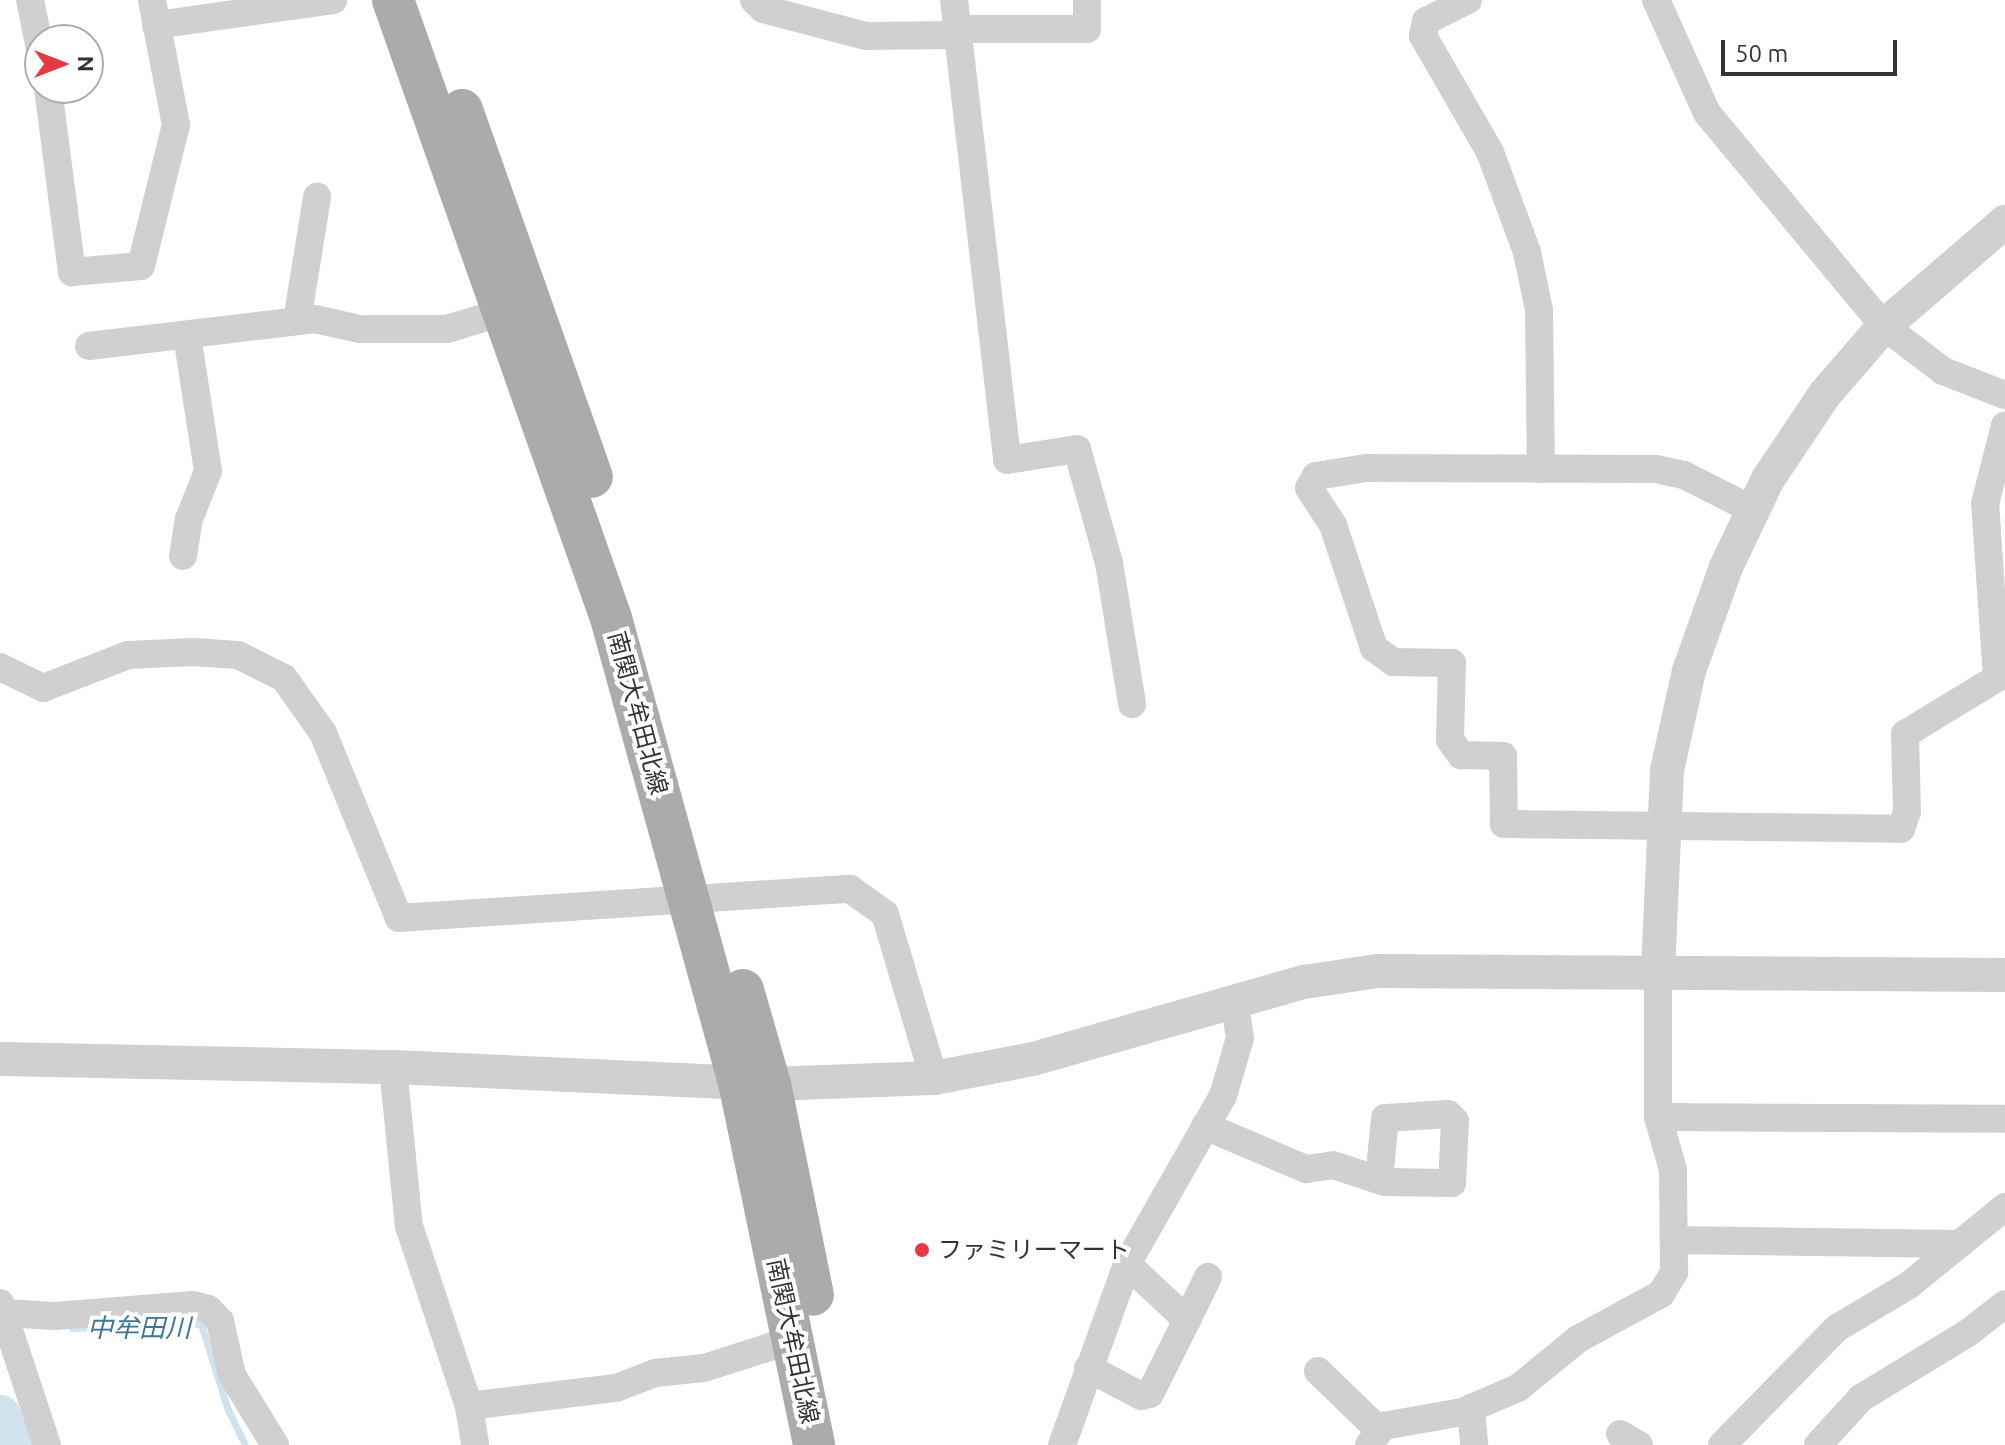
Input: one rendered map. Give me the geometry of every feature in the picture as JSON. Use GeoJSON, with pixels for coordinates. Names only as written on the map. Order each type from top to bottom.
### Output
{"type":"FeatureCollection","features":[{"type":"Feature","properties":{"kind":"main road","name":"南関大牟田北線"},"geometry":{"type":"LineString","coordinates":[[393,0],[611,618],[704,902]]}},
{"type":"Feature","properties":{"kind":"main road","name":"南関大牟田北線"},"geometry":{"type":"LineString","coordinates":[[422,0],[633,599],[704,902],[754,1083],[843,1445]]}},
{"type":"Feature","properties":{"kind":"main road","name":"南関大牟田北線"},"geometry":{"type":"LineString","coordinates":[[754,1083],[792,1340],[814,1445]]}},
{"type":"Feature","properties":{"kind":"street"},"geometry":{"type":"LineString","coordinates":[[30,0],[35,24]]}},
{"type":"Feature","properties":{"kind":"street"},"geometry":{"type":"LineString","coordinates":[[50,104],[72,272],[141,266],[176,125],[154,12],[333,0]]}},
{"type":"Feature","properties":{"kind":"street"},"geometry":{"type":"LineString","coordinates":[[754,0],[763,9],[866,36],[1087,29],[1087,0]]}},
{"type":"Feature","properties":{"kind":"street"},"geometry":{"type":"LineString","coordinates":[[954,0],[955,32],[1007,460],[1077,449],[1109,563],[1132,704]]}},
{"type":"Feature","properties":{"kind":"street"},"geometry":{"type":"LineString","coordinates":[[1468,0],[1426,21],[1423,36],[1490,152],[1527,252],[1539,310],[1541,469]]}},
{"type":"Feature","properties":{"kind":"street"},"geometry":{"type":"LineString","coordinates":[[1656,0],[1707,113],[1884,326],[1943,371],[2005,395]]}},
{"type":"Feature","properties":{"kind":"street"},"geometry":{"type":"LineString","coordinates":[[297,321],[317,197]]}},
{"type":"Feature","properties":{"kind":"street"},"geometry":{"type":"LineString","coordinates":[[1318,1371],[1374,1438],[1383,1426],[1471,1408],[1518,1388],[1578,1339],[1661,1294],[1674,1272],[1673,1170],[1658,1117],[1662,827],[1667,770],[1689,671],[1726,567],[1753,510],[1825,394],[1884,326],[2005,222]]}},
{"type":"Feature","properties":{"kind":"street"},"geometry":{"type":"LineString","coordinates":[[89,346],[315,319],[359,329],[447,329],[503,312]]}},
{"type":"Feature","properties":{"kind":"street"},"geometry":{"type":"LineString","coordinates":[[183,556],[189,519],[208,471],[187,336]]}},
{"type":"Feature","properties":{"kind":"street"},"geometry":{"type":"LineString","coordinates":[[1753,510],[1684,475],[1656,469],[1366,468],[1316,476],[1309,488],[1333,525],[1374,648],[1393,662],[1452,663],[1450,740],[1461,755],[1503,756],[1504,824],[1901,829],[1907,812],[1905,734],[1997,678],[1985,504],[2005,425]]}},
{"type":"Feature","properties":{"kind":"street"},"geometry":{"type":"LineString","coordinates":[[0,667],[43,688],[128,655],[193,652],[238,655],[284,678],[323,733],[399,918],[704,902],[850,889],[885,914],[934,1078]]}},
{"type":"Feature","properties":{"kind":"street"},"geometry":{"type":"LineString","coordinates":[[0,1059],[393,1067],[754,1083],[934,1078],[1033,1059],[1234,1000],[1378,971],[1658,970],[2005,975]]}},
{"type":"Feature","properties":{"kind":"street"},"geometry":{"type":"LineString","coordinates":[[1062,1445],[1127,1264],[1223,1096],[1240,1038],[1234,1000]]}},
{"type":"Feature","properties":{"kind":"street"},"geometry":{"type":"LineString","coordinates":[[393,1067],[409,1226],[469,1406],[475,1445]]}},
{"type":"Feature","properties":{"kind":"street"},"geometry":{"type":"LineString","coordinates":[[1658,1117],[2005,1119]]}},
{"type":"Feature","properties":{"kind":"street"},"geometry":{"type":"LineString","coordinates":[[1205,1126],[1306,1169],[1333,1165],[1379,1180]]}},
{"type":"Feature","properties":{"kind":"street"},"geometry":{"type":"LineString","coordinates":[[1722,1445],[1837,1328],[1909,1285],[2005,1207]]}},
{"type":"Feature","properties":{"kind":"street"},"geometry":{"type":"LineString","coordinates":[[1674,1240],[1960,1244]]}},
{"type":"Feature","properties":{"kind":"street"},"geometry":{"type":"LineString","coordinates":[[1127,1264],[1187,1320]]}},
{"type":"Feature","properties":{"kind":"street"},"geometry":{"type":"LineString","coordinates":[[1088,1368],[1141,1396],[1150,1394],[1208,1277]]}},
{"type":"Feature","properties":{"kind":"street"},"geometry":{"type":"LineString","coordinates":[[1818,1445],[1861,1398],[1968,1333],[2005,1304]]}},
{"type":"Feature","properties":{"kind":"street"},"geometry":{"type":"LineString","coordinates":[[47,1445],[7,1319],[193,1305],[208,1309],[220,1321],[232,1375],[275,1445]]}},
{"type":"Feature","properties":{"kind":"street"},"geometry":{"type":"LineString","coordinates":[[469,1406],[616,1388],[792,1340]]}},
{"type":"Feature","properties":{"kind":"street"},"geometry":{"type":"LineString","coordinates":[[1471,1408],[1474,1445]]}},
{"type":"Feature","properties":{"kind":"waterway","name":"中牟田川"},"geometry":{"type":"LineString","coordinates":[[72,1328],[201,1324],[228,1410],[245,1445]]}},
{"type":"Feature","properties":{"kind":"waterway"},"geometry":{"type":"LineString","coordinates":[[0,1416],[11,1445]]}},
{"type":"Feature","properties":{"kind":"place","name":"ファミリーマート"},"geometry":{"type":"Point","coordinates":[922,1250]}}]}
